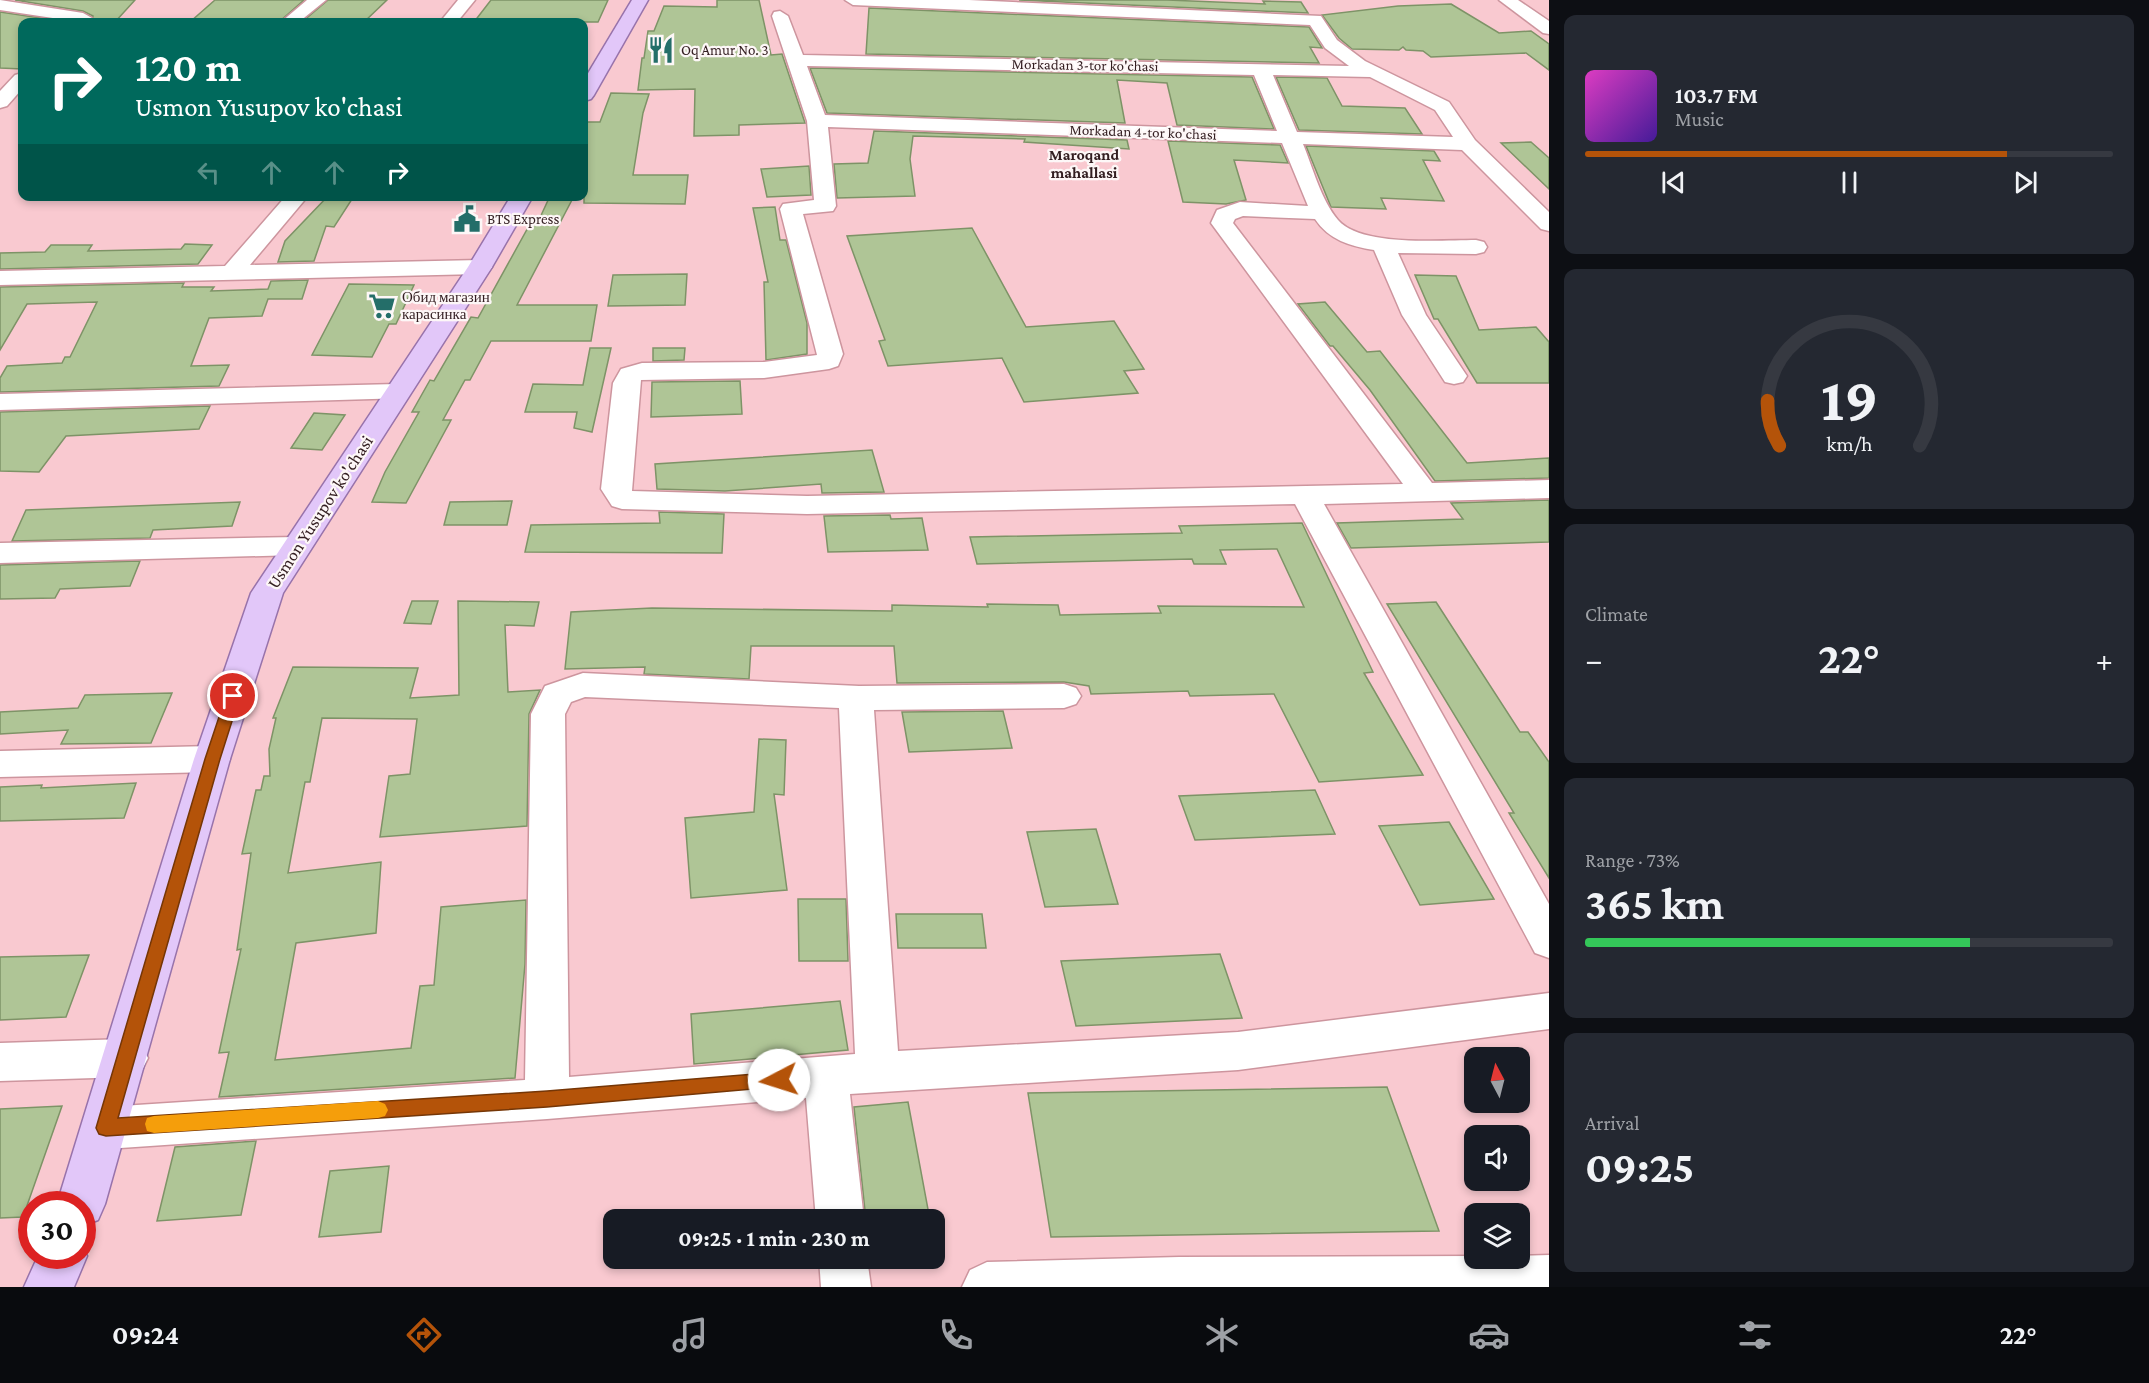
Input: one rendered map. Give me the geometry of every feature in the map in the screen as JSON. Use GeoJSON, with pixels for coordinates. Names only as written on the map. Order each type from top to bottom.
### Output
{"type":"FeatureCollection","features":[{"type":"Feature","properties":{"kind":"main road"},"geometry":{"type":"LineString","coordinates":[[588,88],[640,0]]}},
{"type":"Feature","properties":{"kind":"main road","name":"Usmon Yusupov ko'chasi"},"geometry":{"type":"LineString","coordinates":[[85,1191],[106,1128],[212,759],[267,593],[480,267],[519,201]]}},
{"type":"Feature","properties":{"kind":"main road"},"geometry":{"type":"LineString","coordinates":[[49,1287],[57,1269]]}},
{"type":"Feature","properties":{"kind":"street"},"geometry":{"type":"LineString","coordinates":[[295,18],[318,0]]}},
{"type":"Feature","properties":{"kind":"street"},"geometry":{"type":"LineString","coordinates":[[451,18],[467,0]]}},
{"type":"Feature","properties":{"kind":"street"},"geometry":{"type":"LineString","coordinates":[[852,0],[1106,6],[1191,16],[1315,20],[1331,44],[1374,72],[1442,106],[1468,144],[1549,224]]}},
{"type":"Feature","properties":{"kind":"street"},"geometry":{"type":"LineString","coordinates":[[1508,0],[1549,29]]}},
{"type":"Feature","properties":{"kind":"street"},"geometry":{"type":"LineString","coordinates":[[0,5],[84,16]]}},
{"type":"Feature","properties":{"kind":"street"},"geometry":{"type":"LineString","coordinates":[[1523,11],[1549,9]]}},
{"type":"Feature","properties":{"kind":"street"},"geometry":{"type":"LineString","coordinates":[[780,16],[817,121],[825,206],[791,209],[829,361],[764,370],[642,371],[630,375],[626,383],[616,489],[622,500],[807,505],[1549,489]]}},
{"type":"Feature","properties":{"kind":"street"},"geometry":{"type":"LineString","coordinates":[[1191,16],[1205,68]]}},
{"type":"Feature","properties":{"kind":"street","name":"Morkadan 3-tor ko'chasi"},"geometry":{"type":"LineString","coordinates":[[796,60],[1374,72]]}},
{"type":"Feature","properties":{"kind":"street"},"geometry":{"type":"LineString","coordinates":[[1261,70],[1322,213],[1336,230],[1355,239],[1382,243],[1476,248]]}},
{"type":"Feature","properties":{"kind":"street"},"geometry":{"type":"LineString","coordinates":[[0,75],[18,77]]}},
{"type":"Feature","properties":{"kind":"street"},"geometry":{"type":"LineString","coordinates":[[0,102],[18,82]]}},
{"type":"Feature","properties":{"kind":"street","name":"Morkadan 4-tor ko'chasi"},"geometry":{"type":"LineString","coordinates":[[817,121],[1468,144]]}},
{"type":"Feature","properties":{"kind":"street"},"geometry":{"type":"LineString","coordinates":[[231,273],[293,201]]}},
{"type":"Feature","properties":{"kind":"street"},"geometry":{"type":"LineString","coordinates":[[1322,213],[1240,209],[1225,215],[1222,223],[1424,493]]}},
{"type":"Feature","properties":{"kind":"street"},"geometry":{"type":"LineString","coordinates":[[1382,243],[1414,315],[1454,376]]}},
{"type":"Feature","properties":{"kind":"street"},"geometry":{"type":"LineString","coordinates":[[0,278],[480,267]]}},
{"type":"Feature","properties":{"kind":"street"},"geometry":{"type":"LineString","coordinates":[[0,402],[397,392]]}},
{"type":"Feature","properties":{"kind":"street"},"geometry":{"type":"LineString","coordinates":[[1305,496],[1549,941]]}},
{"type":"Feature","properties":{"kind":"street"},"geometry":{"type":"LineString","coordinates":[[0,553],[297,546]]}},
{"type":"Feature","properties":{"kind":"street"},"geometry":{"type":"LineString","coordinates":[[547,1099],[548,714],[557,694],[583,685],[856,698],[1064,696]]}},
{"type":"Feature","properties":{"kind":"street"},"geometry":{"type":"LineString","coordinates":[[856,698],[878,1072]]}},
{"type":"Feature","properties":{"kind":"street"},"geometry":{"type":"LineString","coordinates":[[0,764],[212,759]]}},
{"type":"Feature","properties":{"kind":"street"},"geometry":{"type":"LineString","coordinates":[[106,1128],[547,1099],[878,1072],[1238,1051],[1549,1011]]}},
{"type":"Feature","properties":{"kind":"street"},"geometry":{"type":"LineString","coordinates":[[0,1062],[126,1058]]}},
{"type":"Feature","properties":{"kind":"street"},"geometry":{"type":"LineString","coordinates":[[826,1076],[839,1209]]}},
{"type":"Feature","properties":{"kind":"street"},"geometry":{"type":"LineString","coordinates":[[844,1269],[846,1287]]}},
{"type":"Feature","properties":{"kind":"street"},"geometry":{"type":"LineString","coordinates":[[987,1287],[1549,1280]]}},
{"type":"Feature","properties":{"kind":"building"},"geometry":{"type":"Polygon","coordinates":[[[15,0],[135,0],[119,18],[93,18],[93,16],[83,11],[15,0]]]}},
{"type":"Feature","properties":{"kind":"building"},"geometry":{"type":"Polygon","coordinates":[[[215,0],[304,0],[284,18],[195,18],[215,0]]]}},
{"type":"Feature","properties":{"kind":"building"},"geometry":{"type":"Polygon","coordinates":[[[328,0],[387,0],[368,18],[307,18],[328,0]]]}},
{"type":"Feature","properties":{"kind":"building"},"geometry":{"type":"Polygon","coordinates":[[[491,0],[608,0],[598,22],[588,22],[588,18],[477,18],[491,0]]]}},
{"type":"Feature","properties":{"kind":"building"},"geometry":{"type":"Polygon","coordinates":[[[717,0],[759,0],[771,55],[782,54],[805,123],[739,125],[739,135],[694,136],[695,89],[638,90],[648,31],[654,31],[664,6],[717,7],[717,0]]]}},
{"type":"Feature","properties":{"kind":"building"},"geometry":{"type":"Polygon","coordinates":[[[1019,0],[1167,0],[1265,4],[1263,1],[1301,2],[1308,13],[1019,0]]]}},
{"type":"Feature","properties":{"kind":"building"},"geometry":{"type":"Polygon","coordinates":[[[1451,4],[1499,33],[1531,31],[1549,44],[1549,70],[1526,53],[1431,57],[1423,51],[1406,50],[1403,47],[1399,50],[1352,49],[1339,38],[1322,15],[1398,6],[1451,4]]]}},
{"type":"Feature","properties":{"kind":"building"},"geometry":{"type":"Polygon","coordinates":[[[869,8],[1309,27],[1322,48],[1310,47],[1319,63],[866,54],[869,8]]]}},
{"type":"Feature","properties":{"kind":"building"},"geometry":{"type":"Polygon","coordinates":[[[0,12],[40,18],[18,18],[18,69],[0,68],[0,12]]]}},
{"type":"Feature","properties":{"kind":"building"},"geometry":{"type":"Polygon","coordinates":[[[810,68],[1252,77],[1274,129],[1177,125],[1167,83],[1117,80],[1125,123],[827,113],[810,68]]]}},
{"type":"Feature","properties":{"kind":"building"},"geometry":{"type":"Polygon","coordinates":[[[1276,77],[1327,78],[1342,106],[1405,108],[1422,134],[1299,130],[1276,77]]]}},
{"type":"Feature","properties":{"kind":"building"},"geometry":{"type":"Polygon","coordinates":[[[611,93],[649,94],[643,113],[633,175],[688,175],[685,204],[584,203],[588,201],[588,122],[600,122],[611,93]]]}},
{"type":"Feature","properties":{"kind":"building"},"geometry":{"type":"Polygon","coordinates":[[[874,131],[1127,140],[1129,149],[1024,142],[1025,139],[913,136],[910,159],[915,196],[837,198],[834,164],[868,163],[874,131]]]}},
{"type":"Feature","properties":{"kind":"building"},"geometry":{"type":"Polygon","coordinates":[[[1168,141],[1280,145],[1288,163],[1234,160],[1246,200],[1226,204],[1183,202],[1168,141]]]}},
{"type":"Feature","properties":{"kind":"building"},"geometry":{"type":"Polygon","coordinates":[[[1531,142],[1549,158],[1549,189],[1501,143],[1531,142]]]}},
{"type":"Feature","properties":{"kind":"building"},"geometry":{"type":"Polygon","coordinates":[[[1306,146],[1434,151],[1440,161],[1423,160],[1444,201],[1381,198],[1386,209],[1331,207],[1306,146]]]}},
{"type":"Feature","properties":{"kind":"building"},"geometry":{"type":"Polygon","coordinates":[[[809,166],[811,195],[767,197],[761,169],[809,166]]]}},
{"type":"Feature","properties":{"kind":"building"},"geometry":{"type":"Polygon","coordinates":[[[323,201],[351,201],[334,227],[326,226],[314,261],[278,262],[285,241],[323,201]]]}},
{"type":"Feature","properties":{"kind":"building"},"geometry":{"type":"Polygon","coordinates":[[[548,201],[571,201],[517,305],[597,305],[591,341],[491,341],[470,380],[465,380],[443,420],[451,420],[406,503],[372,502],[385,472],[419,412],[412,412],[430,380],[434,381],[471,317],[478,318],[530,224],[537,224],[548,201]]]}},
{"type":"Feature","properties":{"kind":"building"},"geometry":{"type":"Polygon","coordinates":[[[775,207],[780,240],[786,240],[807,323],[807,354],[766,360],[764,282],[768,282],[753,208],[775,207]]]}},
{"type":"Feature","properties":{"kind":"building"},"geometry":{"type":"Polygon","coordinates":[[[972,228],[1026,327],[1114,321],[1144,369],[1124,371],[1138,393],[1024,402],[1002,358],[888,366],[879,341],[885,340],[847,236],[972,228]]]}},
{"type":"Feature","properties":{"kind":"building"},"geometry":{"type":"Polygon","coordinates":[[[185,244],[212,245],[198,264],[0,269],[0,253],[45,252],[51,245],[92,245],[88,251],[181,249],[185,244]]]}},
{"type":"Feature","properties":{"kind":"building"},"geometry":{"type":"Polygon","coordinates":[[[687,274],[685,305],[608,306],[613,275],[687,274]]]}},
{"type":"Feature","properties":{"kind":"building"},"geometry":{"type":"Polygon","coordinates":[[[1415,275],[1456,276],[1479,330],[1536,327],[1549,342],[1549,383],[1477,383],[1438,319],[1434,319],[1415,275]]]}},
{"type":"Feature","properties":{"kind":"building"},"geometry":{"type":"Polygon","coordinates":[[[308,280],[302,299],[268,299],[262,316],[209,318],[191,366],[229,365],[219,386],[0,392],[0,378],[7,366],[62,363],[65,357],[70,357],[97,302],[27,304],[0,350],[0,287],[184,283],[182,287],[214,287],[211,291],[268,289],[271,281],[308,280]]]}},
{"type":"Feature","properties":{"kind":"building"},"geometry":{"type":"Polygon","coordinates":[[[349,284],[414,285],[396,324],[389,324],[372,357],[312,355],[349,284]]]}},
{"type":"Feature","properties":{"kind":"building"},"geometry":{"type":"Polygon","coordinates":[[[1325,302],[1367,352],[1380,351],[1467,463],[1549,458],[1549,478],[1435,481],[1370,390],[1333,346],[1330,346],[1298,304],[1325,302]]]}},
{"type":"Feature","properties":{"kind":"building"},"geometry":{"type":"Polygon","coordinates":[[[590,348],[611,348],[592,432],[574,428],[577,412],[525,412],[533,384],[583,385],[590,348]]]}},
{"type":"Feature","properties":{"kind":"building"},"geometry":{"type":"Polygon","coordinates":[[[653,348],[685,348],[684,360],[653,361],[653,348]]]}},
{"type":"Feature","properties":{"kind":"building"},"geometry":{"type":"Polygon","coordinates":[[[740,381],[742,414],[651,417],[652,382],[740,381]]]}},
{"type":"Feature","properties":{"kind":"building"},"geometry":{"type":"Polygon","coordinates":[[[210,406],[199,429],[66,436],[39,472],[0,471],[0,412],[210,406]]]}},
{"type":"Feature","properties":{"kind":"building"},"geometry":{"type":"Polygon","coordinates":[[[314,413],[345,415],[322,450],[291,448],[314,413]]]}},
{"type":"Feature","properties":{"kind":"building"},"geometry":{"type":"Polygon","coordinates":[[[872,450],[884,492],[822,493],[821,484],[725,491],[657,489],[655,464],[872,450]]]}},
{"type":"Feature","properties":{"kind":"building"},"geometry":{"type":"Polygon","coordinates":[[[1549,500],[1549,542],[1351,548],[1337,523],[1463,519],[1451,503],[1549,500]]]}},
{"type":"Feature","properties":{"kind":"building"},"geometry":{"type":"Polygon","coordinates":[[[512,501],[507,525],[444,525],[450,502],[512,501]]]}},
{"type":"Feature","properties":{"kind":"building"},"geometry":{"type":"Polygon","coordinates":[[[240,502],[232,526],[153,530],[150,538],[12,541],[26,510],[240,502]]]}},
{"type":"Feature","properties":{"kind":"building"},"geometry":{"type":"Polygon","coordinates":[[[659,512],[724,514],[722,553],[525,552],[531,525],[660,523],[659,512]]]}},
{"type":"Feature","properties":{"kind":"building"},"geometry":{"type":"Polygon","coordinates":[[[890,515],[891,519],[922,518],[928,550],[828,552],[824,516],[890,515]]]}},
{"type":"Feature","properties":{"kind":"building"},"geometry":{"type":"Polygon","coordinates":[[[1302,523],[1373,672],[1364,673],[1423,775],[1319,782],[1274,694],[1190,696],[1188,691],[1091,694],[1089,686],[1064,682],[897,683],[894,646],[751,646],[749,679],[644,674],[645,667],[565,669],[571,612],[652,608],[892,611],[892,605],[988,607],[987,604],[1058,605],[1060,615],[1161,613],[1158,606],[1304,607],[1277,549],[1220,550],[1226,564],[1194,564],[1192,559],[977,564],[970,537],[1182,533],[1179,526],[1302,523]]]}},
{"type":"Feature","properties":{"kind":"building"},"geometry":{"type":"Polygon","coordinates":[[[140,561],[130,586],[60,589],[55,598],[0,599],[0,565],[140,561]]]}},
{"type":"Feature","properties":{"kind":"building"},"geometry":{"type":"Polygon","coordinates":[[[412,601],[438,601],[431,624],[404,623],[412,601]]]}},
{"type":"Feature","properties":{"kind":"building"},"geometry":{"type":"Polygon","coordinates":[[[458,601],[539,602],[534,626],[505,625],[508,692],[540,690],[529,714],[527,826],[380,837],[389,776],[410,774],[417,719],[322,718],[310,782],[305,782],[288,873],[381,862],[376,933],[296,943],[275,1060],[411,1048],[420,986],[434,985],[441,907],[526,900],[525,964],[515,1078],[219,1097],[229,1052],[219,1053],[241,949],[237,950],[251,853],[242,854],[256,790],[261,790],[264,776],[270,776],[269,749],[276,718],[273,718],[293,667],[418,668],[410,698],[459,695],[458,601]]]}},
{"type":"Feature","properties":{"kind":"building"},"geometry":{"type":"Polygon","coordinates":[[[1436,602],[1520,732],[1528,732],[1549,762],[1549,878],[1509,813],[1514,813],[1387,604],[1436,602]]]}},
{"type":"Feature","properties":{"kind":"building"},"geometry":{"type":"Polygon","coordinates":[[[172,693],[151,743],[61,744],[68,730],[0,734],[0,712],[78,708],[85,695],[172,693]]]}},
{"type":"Feature","properties":{"kind":"building"},"geometry":{"type":"Polygon","coordinates":[[[1003,711],[1012,748],[909,752],[902,712],[1003,711]]]}},
{"type":"Feature","properties":{"kind":"building"},"geometry":{"type":"Polygon","coordinates":[[[759,739],[786,740],[784,795],[774,794],[787,890],[691,898],[685,818],[754,812],[759,739]]]}},
{"type":"Feature","properties":{"kind":"building"},"geometry":{"type":"Polygon","coordinates":[[[136,783],[124,818],[0,821],[0,787],[42,785],[41,788],[136,783]]]}},
{"type":"Feature","properties":{"kind":"building"},"geometry":{"type":"Polygon","coordinates":[[[1315,790],[1335,834],[1195,840],[1179,796],[1315,790]]]}},
{"type":"Feature","properties":{"kind":"building"},"geometry":{"type":"Polygon","coordinates":[[[1449,822],[1494,899],[1420,905],[1379,826],[1449,822]]]}},
{"type":"Feature","properties":{"kind":"building"},"geometry":{"type":"Polygon","coordinates":[[[1096,829],[1118,904],[1045,907],[1027,832],[1096,829]]]}},
{"type":"Feature","properties":{"kind":"building"},"geometry":{"type":"Polygon","coordinates":[[[798,899],[846,899],[848,961],[799,961],[798,899]]]}},
{"type":"Feature","properties":{"kind":"building"},"geometry":{"type":"Polygon","coordinates":[[[896,914],[982,914],[986,948],[898,948],[896,914]]]}},
{"type":"Feature","properties":{"kind":"building"},"geometry":{"type":"Polygon","coordinates":[[[1220,954],[1242,1018],[1076,1026],[1061,961],[1220,954]]]}},
{"type":"Feature","properties":{"kind":"building"},"geometry":{"type":"Polygon","coordinates":[[[89,955],[66,1017],[0,1020],[0,957],[89,955]]]}},
{"type":"Feature","properties":{"kind":"building"},"geometry":{"type":"Polygon","coordinates":[[[840,1001],[848,1050],[694,1064],[691,1014],[840,1001]]]}},
{"type":"Feature","properties":{"kind":"building"},"geometry":{"type":"Polygon","coordinates":[[[1387,1087],[1439,1231],[1051,1237],[1028,1093],[1387,1087]]]}},
{"type":"Feature","properties":{"kind":"building"},"geometry":{"type":"Polygon","coordinates":[[[908,1102],[928,1209],[865,1209],[854,1107],[908,1102]]]}},
{"type":"Feature","properties":{"kind":"building"},"geometry":{"type":"Polygon","coordinates":[[[62,1106],[32,1191],[18,1191],[18,1217],[0,1218],[0,1109],[62,1106]]]}},
{"type":"Feature","properties":{"kind":"building"},"geometry":{"type":"Polygon","coordinates":[[[256,1141],[241,1215],[157,1221],[175,1147],[256,1141]]]}},
{"type":"Feature","properties":{"kind":"building"},"geometry":{"type":"Polygon","coordinates":[[[389,1166],[381,1232],[319,1237],[330,1171],[389,1166]]]}},
{"type":"Feature","properties":{"kind":"slow traffic"},"geometry":{"type":"LineString","coordinates":[[154,1124],[378,1110]]}},
{"type":"Feature","properties":{"kind":"place","name":"Oq Amur No. 3"},"geometry":{"type":"Point","coordinates":[661,50]}},
{"type":"Feature","properties":{"kind":"place","name":"BTS Express"},"geometry":{"type":"Point","coordinates":[467,219]}},
{"type":"Feature","properties":{"kind":"place","name":"Обид магазин карасинка"},"geometry":{"type":"Point","coordinates":[382,306]}},
{"type":"Feature","properties":{"kind":"district","name":"Maroqand mahallasi"},"geometry":{"type":"Point","coordinates":[1084,163]}},
{"type":"Feature","properties":{"kind":"route"},"geometry":{"type":"LineString","coordinates":[[233,696],[212,759],[106,1128],[547,1099],[779,1080]]}}]}
